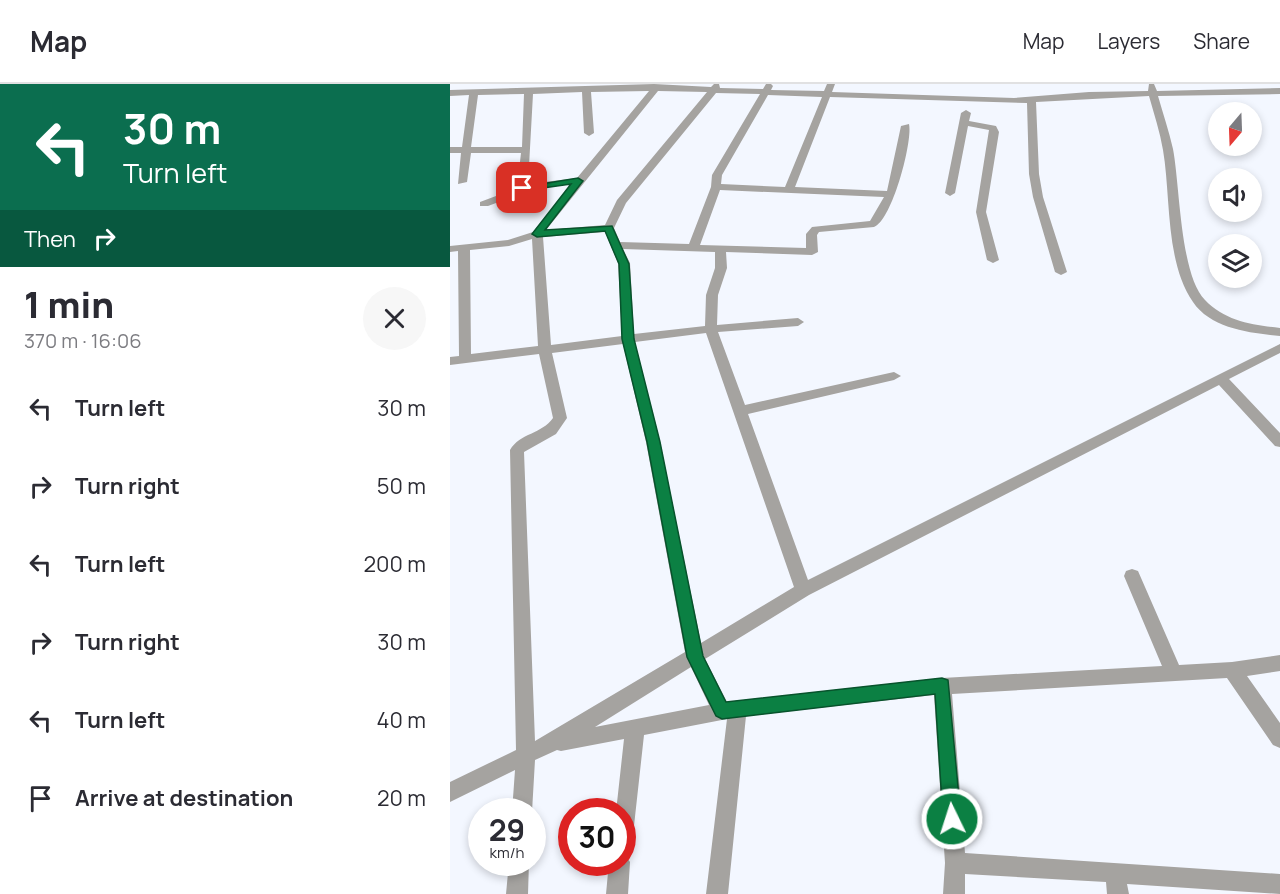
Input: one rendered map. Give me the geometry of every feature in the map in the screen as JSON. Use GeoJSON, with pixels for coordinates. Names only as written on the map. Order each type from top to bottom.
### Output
{"type":"FeatureCollection","features":[{"type":"Feature","properties":{"kind":"street"},"geometry":{"type":"LineString","coordinates":[[789,190],[831,84]]}},
{"type":"Feature","properties":{"kind":"street"},"geometry":{"type":"LineString","coordinates":[[885,97],[896,84]]}},
{"type":"Feature","properties":{"kind":"street"},"geometry":{"type":"LineString","coordinates":[[523,798],[526,757],[517,450],[527,441],[550,433],[560,418],[545,350],[537,234],[578,181],[658,86]]}},
{"type":"Feature","properties":{"kind":"street"},"geometry":{"type":"LineString","coordinates":[[450,93],[509,87],[529,90],[658,86],[768,88],[827,95],[968,100],[1031,99],[1151,88],[1245,88],[1280,91]]}},
{"type":"Feature","properties":{"kind":"street"},"geometry":{"type":"LineString","coordinates":[[715,87],[621,202],[609,228],[624,264],[628,339],[653,442],[695,657],[730,709],[717,894]]}},
{"type":"Feature","properties":{"kind":"street"},"geometry":{"type":"LineString","coordinates":[[586,88],[589,133]]}},
{"type":"Feature","properties":{"kind":"street"},"geometry":{"type":"LineString","coordinates":[[693,248],[716,187],[717,175],[768,88]]}},
{"type":"Feature","properties":{"kind":"street"},"geometry":{"type":"LineString","coordinates":[[1151,88],[1168,149],[1182,265],[1198,301],[1220,318],[1237,325],[1280,332]]}},
{"type":"Feature","properties":{"kind":"street"},"geometry":{"type":"LineString","coordinates":[[522,188],[529,90]]}},
{"type":"Feature","properties":{"kind":"street"},"geometry":{"type":"LineString","coordinates":[[462,182],[474,91]]}},
{"type":"Feature","properties":{"kind":"street"},"geometry":{"type":"LineString","coordinates":[[1031,99],[1034,174],[1038,197],[1061,272]]}},
{"type":"Feature","properties":{"kind":"street"},"geometry":{"type":"LineString","coordinates":[[950,193],[968,100]]}},
{"type":"Feature","properties":{"kind":"street"},"geometry":{"type":"LineString","coordinates":[[964,123],[993,128],[994,132],[981,212],[993,260]]}},
{"type":"Feature","properties":{"kind":"street"},"geometry":{"type":"LineString","coordinates":[[616,245],[812,252],[811,234],[816,229],[874,224],[891,194],[906,126]]}},
{"type":"Feature","properties":{"kind":"street"},"geometry":{"type":"LineString","coordinates":[[450,150],[526,150]]}},
{"type":"Feature","properties":{"kind":"street"},"geometry":{"type":"LineString","coordinates":[[484,204],[522,188],[578,181]]}},
{"type":"Feature","properties":{"kind":"street"},"geometry":{"type":"LineString","coordinates":[[716,187],[891,194]]}},
{"type":"Feature","properties":{"kind":"street"},"geometry":{"type":"LineString","coordinates":[[450,249],[509,243],[537,234],[609,228]]}},
{"type":"Feature","properties":{"kind":"street"},"geometry":{"type":"LineString","coordinates":[[464,247],[465,359]]}},
{"type":"Feature","properties":{"kind":"street"},"geometry":{"type":"LineString","coordinates":[[720,249],[721,268],[712,295],[711,329],[803,590]]}},
{"type":"Feature","properties":{"kind":"street"},"geometry":{"type":"LineString","coordinates":[[450,361],[711,329],[798,322]]}},
{"type":"Feature","properties":{"kind":"street"},"geometry":{"type":"LineString","coordinates":[[450,792],[549,744],[803,590],[1280,348]]}},
{"type":"Feature","properties":{"kind":"street"},"geometry":{"type":"LineString","coordinates":[[738,411],[894,376]]}},
{"type":"Feature","properties":{"kind":"street"},"geometry":{"type":"LineString","coordinates":[[1220,378],[1280,442]]}},
{"type":"Feature","properties":{"kind":"street"},"geometry":{"type":"LineString","coordinates":[[1132,576],[1174,674]]}},
{"type":"Feature","properties":{"kind":"street"},"geometry":{"type":"LineString","coordinates":[[549,744],[730,709],[942,686],[1174,674],[1232,670],[1280,663]]}},
{"type":"Feature","properties":{"kind":"street"},"geometry":{"type":"LineString","coordinates":[[1232,670],[1280,740]]}},
{"type":"Feature","properties":{"kind":"street"},"geometry":{"type":"LineString","coordinates":[[942,686],[955,863],[954,894]]}},
{"type":"Feature","properties":{"kind":"street"},"geometry":{"type":"LineString","coordinates":[[627,798],[635,728]]}},
{"type":"Feature","properties":{"kind":"street"},"geometry":{"type":"LineString","coordinates":[[955,863],[1115,872],[1280,885]]}},
{"type":"Feature","properties":{"kind":"street"},"geometry":{"type":"LineString","coordinates":[[1115,872],[1118,894]]}},
{"type":"Feature","properties":{"kind":"street"},"geometry":{"type":"LineString","coordinates":[[517,894],[518,876]]}},
{"type":"Feature","properties":{"kind":"street"},"geometry":{"type":"LineString","coordinates":[[617,894],[619,876]]}},
{"type":"Feature","properties":{"kind":"route"},"geometry":{"type":"LineString","coordinates":[[522,188],[536,184],[578,181],[537,234],[609,228],[624,264],[628,339],[653,442],[695,657],[722,711],[942,686],[952,819]]}}]}
